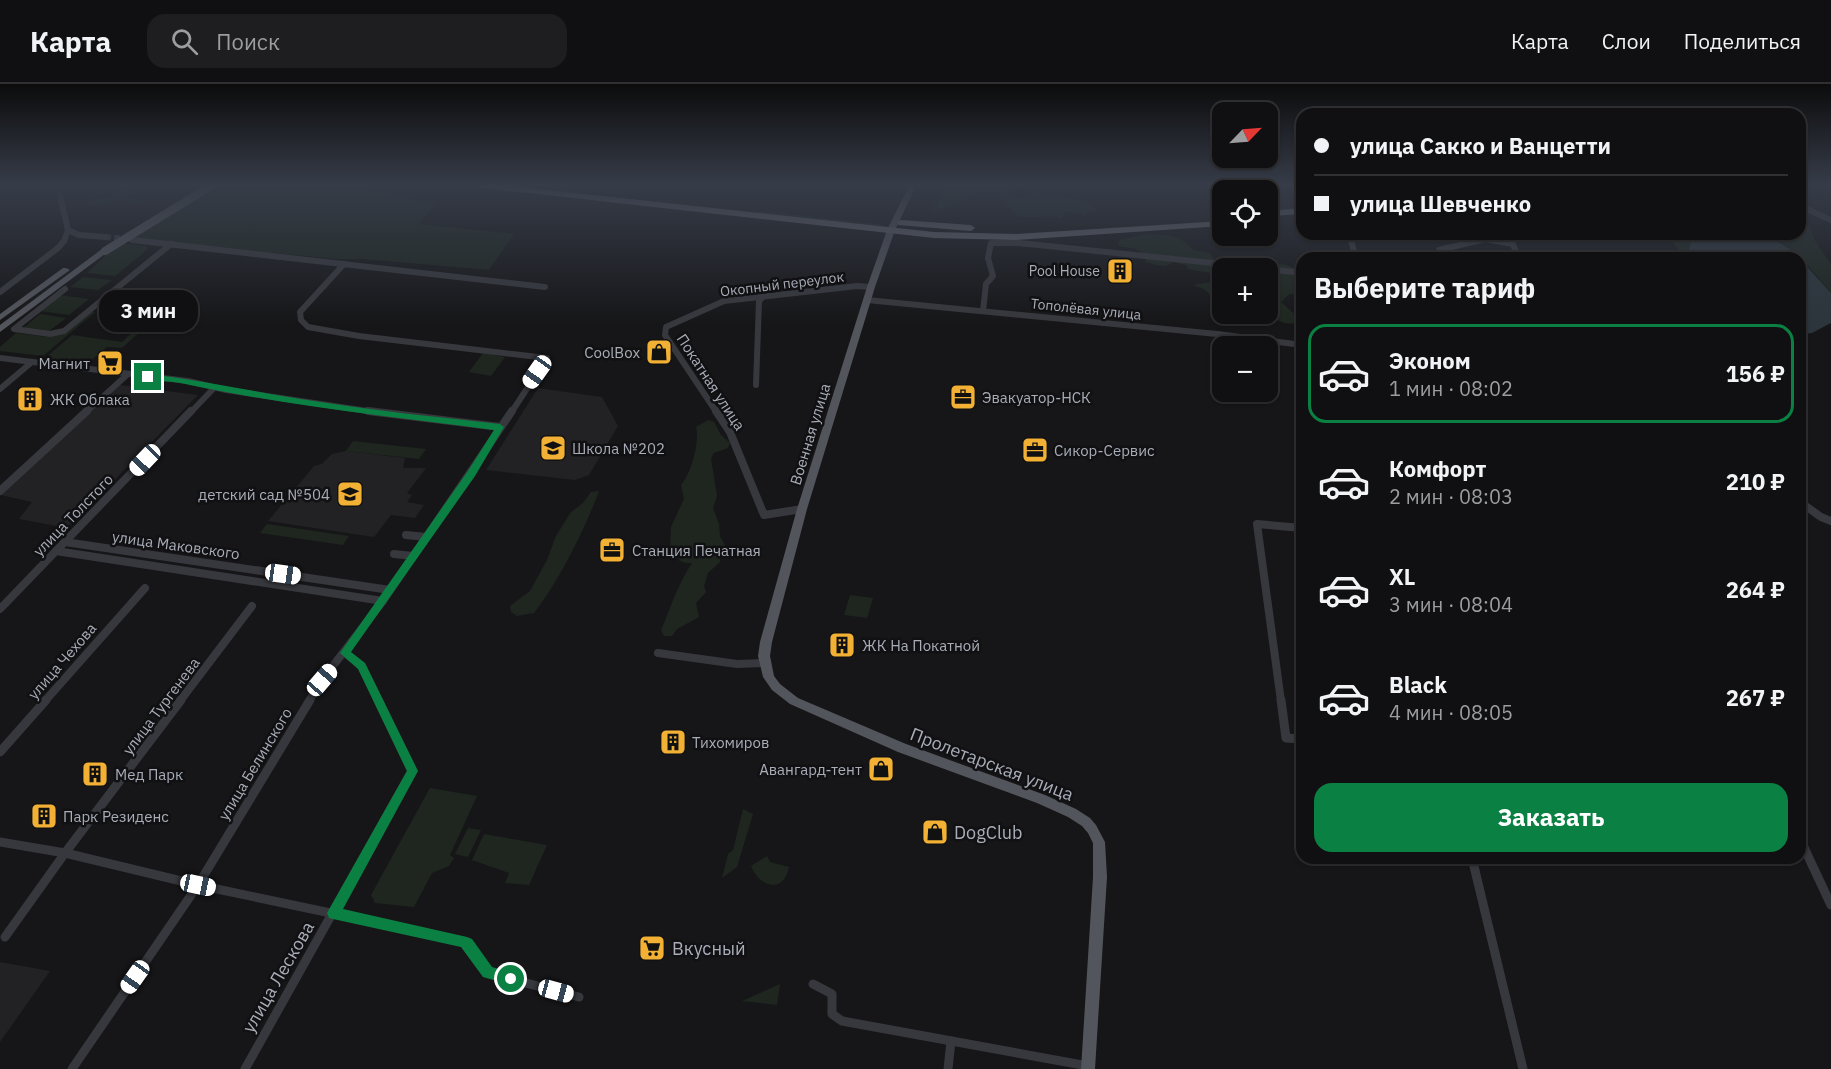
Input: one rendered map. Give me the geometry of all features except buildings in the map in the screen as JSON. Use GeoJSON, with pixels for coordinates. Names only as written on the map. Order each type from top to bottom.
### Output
{"type":"FeatureCollection","features":[{"type":"Feature","properties":{"kind":"highway"},"geometry":{"type":"LineString","coordinates":[[940,232],[979,237],[1026,232]]}},
{"type":"Feature","properties":{"kind":"main road"},"geometry":{"type":"LineString","coordinates":[[0,325],[130,232]]}},
{"type":"Feature","properties":{"kind":"main road"},"geometry":{"type":"LineString","coordinates":[[102,250],[133,232]]}},
{"type":"Feature","properties":{"kind":"main road","name":"Военная улица"},"geometry":{"type":"LineString","coordinates":[[766,666],[766,642],[802,509],[871,287],[891,232]]}},
{"type":"Feature","properties":{"kind":"main road","name":"Пролетарская улица"},"geometry":{"type":"LineString","coordinates":[[766,666],[776,687],[794,701],[902,748],[1041,799],[1072,813],[1092,829],[1099,842],[1100,877],[1088,1068]]}},
{"type":"Feature","properties":{"kind":"street"},"geometry":{"type":"LineString","coordinates":[[59,246],[67,232]]}},
{"type":"Feature","properties":{"kind":"street"},"geometry":{"type":"LineString","coordinates":[[70,232],[105,237]]}},
{"type":"Feature","properties":{"kind":"street"},"geometry":{"type":"LineString","coordinates":[[0,292],[59,246],[93,236]]}},
{"type":"Feature","properties":{"kind":"street"},"geometry":{"type":"LineString","coordinates":[[132,240],[545,286]]}},
{"type":"Feature","properties":{"kind":"street"},"geometry":{"type":"LineString","coordinates":[[1437,252],[1477,240]]}},
{"type":"Feature","properties":{"kind":"street"},"geometry":{"type":"LineString","coordinates":[[1494,240],[1513,244],[1516,252]]}},
{"type":"Feature","properties":{"kind":"street"},"geometry":{"type":"LineString","coordinates":[[983,311],[986,284],[993,276],[988,258],[991,243],[1020,243],[1212,263]]}},
{"type":"Feature","properties":{"kind":"street"},"geometry":{"type":"LineString","coordinates":[[0,325],[50,334],[64,331],[171,244]]}},
{"type":"Feature","properties":{"kind":"street","name":"улица Белинского"},"geometry":{"type":"LineString","coordinates":[[72,1069],[198,885],[322,680],[383,601],[472,473],[547,358],[359,336],[308,327],[301,320],[300,312],[345,264]]}},
{"type":"Feature","properties":{"kind":"street"},"geometry":{"type":"LineString","coordinates":[[1278,270],[1296,272]]}},
{"type":"Feature","properties":{"kind":"street","name":"Окопный переулок"},"geometry":{"type":"LineString","coordinates":[[666,327],[724,301],[857,286],[871,287]]}},
{"type":"Feature","properties":{"kind":"street"},"geometry":{"type":"LineString","coordinates":[[14,329],[65,289]]}},
{"type":"Feature","properties":{"kind":"street"},"geometry":{"type":"LineString","coordinates":[[756,385],[759,301],[762,298]]}},
{"type":"Feature","properties":{"kind":"street","name":"Тополёвая улица"},"geometry":{"type":"LineString","coordinates":[[867,300],[1217,334],[1296,344]]}},
{"type":"Feature","properties":{"kind":"street","name":"Покатная улица"},"geometry":{"type":"LineString","coordinates":[[666,327],[664,335],[730,432],[764,515],[802,509]]}},
{"type":"Feature","properties":{"kind":"street"},"geometry":{"type":"LineString","coordinates":[[0,358],[188,381],[214,388],[330,406],[500,427]]}},
{"type":"Feature","properties":{"kind":"street"},"geometry":{"type":"LineString","coordinates":[[0,389],[32,362]]}},
{"type":"Feature","properties":{"kind":"street"},"geometry":{"type":"LineString","coordinates":[[0,491],[128,374]]}},
{"type":"Feature","properties":{"kind":"street","name":"улица Толстого"},"geometry":{"type":"LineString","coordinates":[[0,609],[214,388]]}},
{"type":"Feature","properties":{"kind":"street"},"geometry":{"type":"LineString","coordinates":[[1806,506],[1831,521]]}},
{"type":"Feature","properties":{"kind":"street"},"geometry":{"type":"LineString","coordinates":[[1296,527],[1257,524],[1286,738],[1296,739]]}},
{"type":"Feature","properties":{"kind":"street"},"geometry":{"type":"LineString","coordinates":[[406,535],[426,537]]}},
{"type":"Feature","properties":{"kind":"street","name":"улица Маковского"},"geometry":{"type":"LineString","coordinates":[[65,542],[390,590]]}},
{"type":"Feature","properties":{"kind":"street"},"geometry":{"type":"LineString","coordinates":[[57,551],[383,601]]}},
{"type":"Feature","properties":{"kind":"street"},"geometry":{"type":"LineString","coordinates":[[394,554],[413,556]]}},
{"type":"Feature","properties":{"kind":"street","name":"улица Чехова"},"geometry":{"type":"LineString","coordinates":[[0,752],[145,588]]}},
{"type":"Feature","properties":{"kind":"street","name":"улица Тургенева"},"geometry":{"type":"LineString","coordinates":[[5,937],[252,606]]}},
{"type":"Feature","properties":{"kind":"street","name":"улица Лескова"},"geometry":{"type":"LineString","coordinates":[[245,1069],[412,771],[362,666],[345,653]]}},
{"type":"Feature","properties":{"kind":"street"},"geometry":{"type":"LineString","coordinates":[[658,653],[766,666]]}},
{"type":"Feature","properties":{"kind":"street"},"geometry":{"type":"LineString","coordinates":[[0,842],[65,854],[198,885],[463,941],[467,943],[488,973],[579,997]]}},
{"type":"Feature","properties":{"kind":"street"},"geometry":{"type":"LineString","coordinates":[[1806,852],[1831,905]]}},
{"type":"Feature","properties":{"kind":"street"},"geometry":{"type":"LineString","coordinates":[[1473,864],[1523,1069]]}},
{"type":"Feature","properties":{"kind":"street"},"geometry":{"type":"LineString","coordinates":[[813,984],[832,994],[831,1011],[837,1019],[1088,1068]]}},
{"type":"Feature","properties":{"kind":"street"},"geometry":{"type":"LineString","coordinates":[[948,1069],[951,1041]]}},
{"type":"Feature","properties":{"kind":"shaded area"},"geometry":{"type":"Polygon","coordinates":[[[127,232],[495,232],[514,234],[489,270],[363,259],[336,259],[140,239],[124,234],[127,232]]]}},
{"type":"Feature","properties":{"kind":"shaded area"},"geometry":{"type":"Polygon","coordinates":[[[1806,232],[1812,232],[1815,241],[1831,264],[1831,293],[1806,264],[1806,252],[1793,252],[1775,240],[1806,240],[1806,232]]]}},
{"type":"Feature","properties":{"kind":"shaded area"},"geometry":{"type":"Polygon","coordinates":[[[1144,234],[1177,238],[1193,250],[1210,253],[1213,258],[1212,274],[1187,269],[1188,266],[1174,262],[1166,266],[1145,262],[1148,256],[1134,248],[1122,247],[1118,244],[1120,240],[1144,234]]]}},
{"type":"Feature","properties":{"kind":"shaded area"},"geometry":{"type":"Polygon","coordinates":[[[1671,240],[1694,240],[1687,252],[1681,252],[1671,240]]]}},
{"type":"Feature","properties":{"kind":"shaded area"},"geometry":{"type":"Polygon","coordinates":[[[1694,240],[1774,240],[1792,252],[1688,252],[1694,240]]]}},
{"type":"Feature","properties":{"kind":"shaded area"},"geometry":{"type":"Polygon","coordinates":[[[119,243],[147,246],[148,249],[115,276],[87,273],[119,243]]]}},
{"type":"Feature","properties":{"kind":"shaded area"},"geometry":{"type":"Polygon","coordinates":[[[1283,264],[1296,268],[1296,294],[1289,294],[1281,302],[1296,315],[1296,324],[1279,321],[1278,265],[1283,264]]]}},
{"type":"Feature","properties":{"kind":"shaded area"},"geometry":{"type":"Polygon","coordinates":[[[1806,266],[1831,293],[1831,323],[1812,333],[1806,334],[1806,266]]]}},
{"type":"Feature","properties":{"kind":"shaded area"},"geometry":{"type":"Polygon","coordinates":[[[83,277],[112,280],[98,290],[70,287],[83,277]]]}},
{"type":"Feature","properties":{"kind":"shaded area"},"geometry":{"type":"Polygon","coordinates":[[[1212,282],[1212,297],[1204,289],[1193,285],[1212,282]]]}},
{"type":"Feature","properties":{"kind":"shaded area"},"geometry":{"type":"Polygon","coordinates":[[[60,295],[89,299],[69,315],[40,311],[60,295]]]}},
{"type":"Feature","properties":{"kind":"shaded area"},"geometry":{"type":"Polygon","coordinates":[[[91,312],[95,312],[43,356],[0,351],[0,347],[16,333],[48,337],[91,312]]]}},
{"type":"Feature","properties":{"kind":"shaded area"},"geometry":{"type":"Polygon","coordinates":[[[40,314],[66,318],[48,332],[22,329],[40,314]]]}},
{"type":"Feature","properties":{"kind":"shaded area"},"geometry":{"type":"Polygon","coordinates":[[[146,320],[152,321],[122,348],[107,347],[87,364],[44,359],[72,335],[122,342],[146,320]]]}},
{"type":"Feature","properties":{"kind":"shaded area"},"geometry":{"type":"Polygon","coordinates":[[[483,353],[505,357],[491,376],[469,372],[483,353]]]}},
{"type":"Feature","properties":{"kind":"shaded area"},"geometry":{"type":"Polygon","coordinates":[[[120,385],[198,395],[67,528],[19,519],[32,502],[0,495],[120,385]]]}},
{"type":"Feature","properties":{"kind":"shaded area","name":"Школа №202"},"geometry":{"type":"Polygon","coordinates":[[[538,388],[602,397],[618,426],[589,475],[575,480],[486,470],[538,388]]]}},
{"type":"Feature","properties":{"kind":"shaded area"},"geometry":{"type":"Polygon","coordinates":[[[708,420],[714,422],[721,435],[730,443],[728,448],[714,453],[711,458],[717,496],[713,508],[719,524],[720,536],[726,547],[719,550],[720,562],[708,573],[704,586],[706,592],[696,603],[699,617],[677,629],[672,636],[664,636],[661,630],[692,563],[681,561],[676,552],[670,549],[671,527],[684,499],[681,485],[694,458],[697,441],[696,427],[708,420]]]}},
{"type":"Feature","properties":{"kind":"shaded area"},"geometry":{"type":"Polygon","coordinates":[[[353,441],[426,449],[419,459],[346,451],[353,441]]]}},
{"type":"Feature","properties":{"kind":"shaded area","name":"детский сад №504"},"geometry":{"type":"Polygon","coordinates":[[[346,451],[405,458],[403,468],[426,468],[407,493],[412,495],[407,502],[424,505],[415,518],[391,515],[374,537],[268,521],[314,466],[322,464],[332,454],[346,451]]]}},
{"type":"Feature","properties":{"kind":"shaded area"},"geometry":{"type":"Polygon","coordinates":[[[599,491],[571,554],[534,613],[517,616],[511,612],[510,606],[530,591],[547,560],[556,536],[571,512],[583,503],[591,492],[599,491]]]}},
{"type":"Feature","properties":{"kind":"shaded area"},"geometry":{"type":"Polygon","coordinates":[[[267,524],[349,536],[343,545],[260,533],[267,524]]]}},
{"type":"Feature","properties":{"kind":"shaded area"},"geometry":{"type":"Polygon","coordinates":[[[850,595],[873,598],[867,618],[844,615],[850,595]]]}},
{"type":"Feature","properties":{"kind":"shaded area"},"geometry":{"type":"Polygon","coordinates":[[[430,788],[477,796],[450,855],[454,858],[449,866],[432,873],[414,907],[375,903],[371,895],[430,788]]]}},
{"type":"Feature","properties":{"kind":"shaded area"},"geometry":{"type":"Polygon","coordinates":[[[743,809],[753,814],[737,867],[722,878],[728,854],[733,850],[743,809]]]}},
{"type":"Feature","properties":{"kind":"shaded area"},"geometry":{"type":"Polygon","coordinates":[[[468,828],[481,830],[468,857],[455,854],[468,828]]]}},
{"type":"Feature","properties":{"kind":"shaded area"},"geometry":{"type":"Polygon","coordinates":[[[484,834],[547,845],[529,885],[505,883],[509,873],[472,860],[484,834]]]}},
{"type":"Feature","properties":{"kind":"shaded area"},"geometry":{"type":"Polygon","coordinates":[[[767,856],[770,862],[789,867],[786,876],[777,884],[772,885],[760,879],[751,866],[767,856]]]}},
{"type":"Feature","properties":{"kind":"shaded area"},"geometry":{"type":"Polygon","coordinates":[[[0,962],[50,971],[0,1042],[0,962]]]}},
{"type":"Feature","properties":{"kind":"shaded area"},"geometry":{"type":"Polygon","coordinates":[[[780,984],[777,1005],[742,1001],[780,984]]]}},
{"type":"Feature","properties":{"kind":"tunnel"},"geometry":{"type":"LineString","coordinates":[[105,237],[127,239]]}},
{"type":"Feature","properties":{"kind":"place","name":"Pool House"},"geometry":{"type":"Point","coordinates":[1120,271]}},
{"type":"Feature","properties":{"kind":"place","name":"CoolBox"},"geometry":{"type":"Point","coordinates":[659,352]}},
{"type":"Feature","properties":{"kind":"place","name":"Магнит"},"geometry":{"type":"Point","coordinates":[110,363]}},
{"type":"Feature","properties":{"kind":"place","name":"Эвакуатор-НСК"},"geometry":{"type":"Point","coordinates":[963,397]}},
{"type":"Feature","properties":{"kind":"place","name":"ЖК Облака"},"geometry":{"type":"Point","coordinates":[30,399]}},
{"type":"Feature","properties":{"kind":"place","name":"Школа №202"},"geometry":{"type":"Point","coordinates":[553,448]}},
{"type":"Feature","properties":{"kind":"place","name":"Сикор-Сервис"},"geometry":{"type":"Point","coordinates":[1035,450]}},
{"type":"Feature","properties":{"kind":"place","name":"детский сад №504"},"geometry":{"type":"Point","coordinates":[350,494]}},
{"type":"Feature","properties":{"kind":"place","name":"Станция Печатная"},"geometry":{"type":"Point","coordinates":[612,550]}},
{"type":"Feature","properties":{"kind":"place","name":"ЖК На Покатной"},"geometry":{"type":"Point","coordinates":[842,645]}},
{"type":"Feature","properties":{"kind":"place","name":"Тихомиров"},"geometry":{"type":"Point","coordinates":[673,742]}},
{"type":"Feature","properties":{"kind":"place","name":"Авангард-тент"},"geometry":{"type":"Point","coordinates":[881,769]}},
{"type":"Feature","properties":{"kind":"place","name":"Мед Парк"},"geometry":{"type":"Point","coordinates":[95,774]}},
{"type":"Feature","properties":{"kind":"place","name":"Парк Резиденс"},"geometry":{"type":"Point","coordinates":[44,816]}},
{"type":"Feature","properties":{"kind":"place","name":"DogClub"},"geometry":{"type":"Point","coordinates":[935,832]}},
{"type":"Feature","properties":{"kind":"place","name":"Вкусный"},"geometry":{"type":"Point","coordinates":[652,948]}},
{"type":"Feature","properties":{"kind":"route"},"geometry":{"type":"LineString","coordinates":[[148,377],[188,381],[226,390],[400,416],[500,427],[472,473],[345,653],[362,666],[412,771],[333,913],[463,941],[467,943],[488,973],[511,979]]}}]}
